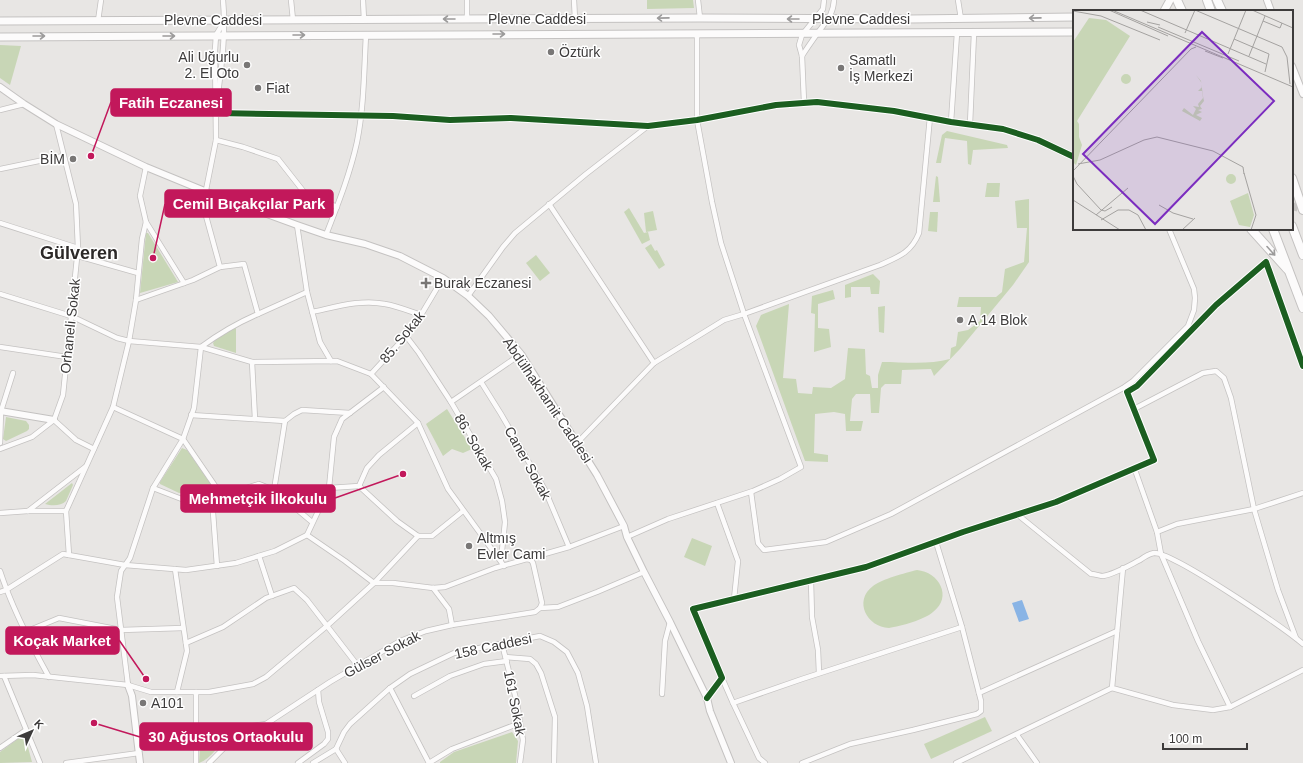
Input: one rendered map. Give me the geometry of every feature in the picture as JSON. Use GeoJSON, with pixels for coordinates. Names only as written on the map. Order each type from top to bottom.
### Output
{"type":"FeatureCollection","features":[{"type":"Feature","properties":{"kind":"highway"},"geometry":{"type":"LineString","coordinates":[[1177,0],[1182,10]]}},
{"type":"Feature","properties":{"kind":"highway"},"geometry":{"type":"LineString","coordinates":[[1182,0],[1186,10]]}},
{"type":"Feature","properties":{"kind":"highway"},"geometry":{"type":"LineString","coordinates":[[1207,0],[1211,10]]}},
{"type":"Feature","properties":{"kind":"highway"},"geometry":{"type":"LineString","coordinates":[[1217,0],[1222,10]]}},
{"type":"Feature","properties":{"kind":"highway"},"geometry":{"type":"LineString","coordinates":[[1293,181],[1303,210]]}},
{"type":"Feature","properties":{"kind":"highway"},"geometry":{"type":"LineString","coordinates":[[1293,229],[1303,255]]}},
{"type":"Feature","properties":{"kind":"highway"},"geometry":{"type":"LineString","coordinates":[[1253,230],[1290,273]]}},
{"type":"Feature","properties":{"kind":"highway"},"geometry":{"type":"LineString","coordinates":[[1273,230],[1303,308]]}},
{"type":"Feature","properties":{"kind":"main road"},"geometry":{"type":"LineString","coordinates":[[1165,10],[1170,0]]}},
{"type":"Feature","properties":{"kind":"main road"},"geometry":{"type":"LineString","coordinates":[[1267,0],[1271,10]]}},
{"type":"Feature","properties":{"kind":"main road","name":"Plevne Caddesi"},"geometry":{"type":"LineString","coordinates":[[0,21],[700,18],[961,19],[1073,17]]}},
{"type":"Feature","properties":{"kind":"main road","name":"Plevne Caddesi"},"geometry":{"type":"LineString","coordinates":[[0,37],[1073,32]]}},
{"type":"Feature","properties":{"kind":"main road"},"geometry":{"type":"LineString","coordinates":[[1293,69],[1303,94]]}},
{"type":"Feature","properties":{"kind":"main road","name":"Abdülhakhamit Caddesi"},"geometry":{"type":"LineString","coordinates":[[0,87],[56,124],[146,167],[207,192],[297,225],[326,235],[366,244],[400,256],[443,278],[468,296],[489,316],[521,354],[597,475],[624,526],[627,537],[707,698],[710,711],[731,763]]}},
{"type":"Feature","properties":{"kind":"main road"},"geometry":{"type":"LineString","coordinates":[[1,411],[54,420]]}},
{"type":"Feature","properties":{"kind":"main road"},"geometry":{"type":"LineString","coordinates":[[128,686],[132,696],[140,763]]}},
{"type":"Feature","properties":{"kind":"street"},"geometry":{"type":"LineString","coordinates":[[98,21],[101,0]]}},
{"type":"Feature","properties":{"kind":"street"},"geometry":{"type":"LineString","coordinates":[[216,113],[225,20],[223,0]]}},
{"type":"Feature","properties":{"kind":"street"},"geometry":{"type":"LineString","coordinates":[[291,0],[293,20]]}},
{"type":"Feature","properties":{"kind":"street"},"geometry":{"type":"LineString","coordinates":[[363,0],[364,20]]}},
{"type":"Feature","properties":{"kind":"street"},"geometry":{"type":"LineString","coordinates":[[467,0],[467,19]]}},
{"type":"Feature","properties":{"kind":"street"},"geometry":{"type":"LineString","coordinates":[[574,0],[575,19]]}},
{"type":"Feature","properties":{"kind":"street"},"geometry":{"type":"LineString","coordinates":[[698,0],[700,18]]}},
{"type":"Feature","properties":{"kind":"street"},"geometry":{"type":"LineString","coordinates":[[804,102],[802,56],[799,45],[803,34],[823,9],[824,0]]}},
{"type":"Feature","properties":{"kind":"street"},"geometry":{"type":"LineString","coordinates":[[802,56],[817,33],[829,19],[834,9],[834,0]]}},
{"type":"Feature","properties":{"kind":"street"},"geometry":{"type":"LineString","coordinates":[[958,0],[961,19]]}},
{"type":"Feature","properties":{"kind":"street"},"geometry":{"type":"LineString","coordinates":[[220,267],[204,205],[216,140],[214,50],[216,35],[225,20]]}},
{"type":"Feature","properties":{"kind":"street"},"geometry":{"type":"LineString","coordinates":[[951,122],[957,33]]}},
{"type":"Feature","properties":{"kind":"street"},"geometry":{"type":"LineString","coordinates":[[970,124],[974,33]]}},
{"type":"Feature","properties":{"kind":"street"},"geometry":{"type":"LineString","coordinates":[[627,537],[668,519],[751,492],[780,479],[801,467],[744,314],[721,243],[697,120],[697,34]]}},
{"type":"Feature","properties":{"kind":"street"},"geometry":{"type":"LineString","coordinates":[[326,235],[347,182],[357,142],[361,116],[366,35]]}},
{"type":"Feature","properties":{"kind":"street"},"geometry":{"type":"LineString","coordinates":[[216,113],[361,116],[450,120],[511,118],[648,126],[697,120],[776,105],[817,102],[894,111],[1003,130],[1038,140],[1073,157]]}},
{"type":"Feature","properties":{"kind":"street"},"geometry":{"type":"LineString","coordinates":[[0,110],[24,104]]}},
{"type":"Feature","properties":{"kind":"street"},"geometry":{"type":"LineString","coordinates":[[577,442],[654,363],[676,348],[724,320],[880,265],[901,256],[914,244],[919,233],[930,117]]}},
{"type":"Feature","properties":{"kind":"street","name":"Orhaneli Sokak"},"geometry":{"type":"LineString","coordinates":[[54,420],[63,395],[78,256],[76,204],[56,124]]}},
{"type":"Feature","properties":{"kind":"street"},"geometry":{"type":"LineString","coordinates":[[468,296],[515,233],[586,174],[648,126]]}},
{"type":"Feature","properties":{"kind":"street"},"geometry":{"type":"LineString","coordinates":[[216,140],[243,147],[278,159],[304,192],[337,207]]}},
{"type":"Feature","properties":{"kind":"street"},"geometry":{"type":"LineString","coordinates":[[0,169],[63,156]]}},
{"type":"Feature","properties":{"kind":"street"},"geometry":{"type":"LineString","coordinates":[[146,167],[140,196],[146,222],[184,283]]}},
{"type":"Feature","properties":{"kind":"street"},"geometry":{"type":"LineString","coordinates":[[549,204],[654,363]]}},
{"type":"Feature","properties":{"kind":"street"},"geometry":{"type":"LineString","coordinates":[[69,556],[66,511],[113,407],[136,300],[142,239],[146,222]]}},
{"type":"Feature","properties":{"kind":"street"},"geometry":{"type":"LineString","coordinates":[[0,223],[78,248]]}},
{"type":"Feature","properties":{"kind":"street"},"geometry":{"type":"LineString","coordinates":[[297,225],[307,292],[320,342],[330,360]]}},
{"type":"Feature","properties":{"kind":"street"},"geometry":{"type":"LineString","coordinates":[[751,492],[758,543],[764,550],[826,542],[891,514],[938,487],[1123,388],[1133,381],[1183,332],[1191,318],[1195,298],[1194,289],[1169,230]]}},
{"type":"Feature","properties":{"kind":"street"},"geometry":{"type":"LineString","coordinates":[[78,256],[138,273]]}},
{"type":"Feature","properties":{"kind":"street"},"geometry":{"type":"LineString","coordinates":[[765,763],[759,758],[733,703],[693,609],[866,567],[1056,502],[1135,470],[1154,460],[1127,392],[1137,386],[1216,305],[1266,262],[1303,366]]}},
{"type":"Feature","properties":{"kind":"street"},"geometry":{"type":"LineString","coordinates":[[136,300],[184,283],[220,267],[244,264],[258,314]]}},
{"type":"Feature","properties":{"kind":"street","name":"85. Sokak"},"geometry":{"type":"LineString","coordinates":[[371,374],[406,336],[421,315],[443,278]]}},
{"type":"Feature","properties":{"kind":"street"},"geometry":{"type":"LineString","coordinates":[[128,686],[117,597],[121,571],[130,558],[153,488],[183,439],[194,408],[201,347],[220,332],[237,323],[307,292]]}},
{"type":"Feature","properties":{"kind":"street"},"geometry":{"type":"LineString","coordinates":[[0,294],[71,316],[128,342],[201,347],[252,362],[330,360],[337,361],[371,374],[418,423],[448,489],[504,566]]}},
{"type":"Feature","properties":{"kind":"street"},"geometry":{"type":"LineString","coordinates":[[312,312],[368,302],[386,304],[421,315]]}},
{"type":"Feature","properties":{"kind":"street","name":"86. Sokak"},"geometry":{"type":"LineString","coordinates":[[406,336],[420,352],[496,479],[502,501],[505,522],[501,560]]}},
{"type":"Feature","properties":{"kind":"street"},"geometry":{"type":"LineString","coordinates":[[0,347],[67,357]]}},
{"type":"Feature","properties":{"kind":"street"},"geometry":{"type":"LineString","coordinates":[[451,402],[521,354]]}},
{"type":"Feature","properties":{"kind":"street"},"geometry":{"type":"LineString","coordinates":[[252,362],[255,419]]}},
{"type":"Feature","properties":{"kind":"street"},"geometry":{"type":"LineString","coordinates":[[1134,409],[1204,373],[1216,371],[1224,378],[1231,398],[1254,509],[1278,590],[1296,638]]}},
{"type":"Feature","properties":{"kind":"street"},"geometry":{"type":"LineString","coordinates":[[0,443],[1,411],[13,373]]}},
{"type":"Feature","properties":{"kind":"street","name":"Caner Sokak"},"geometry":{"type":"LineString","coordinates":[[481,382],[545,490],[569,547]]}},
{"type":"Feature","properties":{"kind":"street"},"geometry":{"type":"LineString","coordinates":[[0,592],[6,590],[63,554],[126,565],[186,570],[236,563],[275,551],[306,535],[329,488],[334,437],[342,419],[384,387]]}},
{"type":"Feature","properties":{"kind":"street"},"geometry":{"type":"LineString","coordinates":[[113,407],[183,439],[222,496]]}},
{"type":"Feature","properties":{"kind":"street"},"geometry":{"type":"LineString","coordinates":[[191,415],[285,421],[302,410],[350,413]]}},
{"type":"Feature","properties":{"kind":"street"},"geometry":{"type":"LineString","coordinates":[[0,449],[32,437],[54,420],[76,440],[94,449]]}},
{"type":"Feature","properties":{"kind":"street"},"geometry":{"type":"LineString","coordinates":[[274,490],[285,421]]}},
{"type":"Feature","properties":{"kind":"street"},"geometry":{"type":"LineString","coordinates":[[359,486],[367,468],[379,455],[418,423]]}},
{"type":"Feature","properties":{"kind":"street"},"geometry":{"type":"LineString","coordinates":[[28,511],[87,466]]}},
{"type":"Feature","properties":{"kind":"street"},"geometry":{"type":"LineString","coordinates":[[1135,470],[1157,532],[1161,554],[1198,641],[1230,707]]}},
{"type":"Feature","properties":{"kind":"street"},"geometry":{"type":"LineString","coordinates":[[153,488],[192,503],[212,499],[259,484],[274,490],[312,522]]}},
{"type":"Feature","properties":{"kind":"street"},"geometry":{"type":"LineString","coordinates":[[329,488],[359,486],[397,520],[418,536],[432,536],[463,511]]}},
{"type":"Feature","properties":{"kind":"street"},"geometry":{"type":"LineString","coordinates":[[1157,532],[1177,524],[1254,509],[1303,493]]}},
{"type":"Feature","properties":{"kind":"street"},"geometry":{"type":"LineString","coordinates":[[212,499],[217,566]]}},
{"type":"Feature","properties":{"kind":"street"},"geometry":{"type":"LineString","coordinates":[[717,503],[738,561],[734,599]]}},
{"type":"Feature","properties":{"kind":"street"},"geometry":{"type":"LineString","coordinates":[[0,513],[66,511]]}},
{"type":"Feature","properties":{"kind":"street"},"geometry":{"type":"LineString","coordinates":[[1018,515],[1091,574],[1103,576],[1154,553],[1174,559],[1198,573],[1303,644]]}},
{"type":"Feature","properties":{"kind":"street"},"geometry":{"type":"LineString","coordinates":[[306,535],[345,561],[374,583],[393,583],[433,588],[446,588],[504,566],[569,547],[624,526]]}},
{"type":"Feature","properties":{"kind":"street"},"geometry":{"type":"LineString","coordinates":[[40,763],[2,676],[33,675],[128,686],[151,692],[208,692],[253,684],[266,677],[328,625],[374,583],[418,536]]}},
{"type":"Feature","properties":{"kind":"street"},"geometry":{"type":"LineString","coordinates":[[802,763],[850,744],[977,714],[981,711],[981,701],[962,627],[936,542]]}},
{"type":"Feature","properties":{"kind":"street"},"geometry":{"type":"LineString","coordinates":[[259,556],[272,596]]}},
{"type":"Feature","properties":{"kind":"street"},"geometry":{"type":"LineString","coordinates":[[526,559],[531,560],[533,563],[542,603],[540,608]]}},
{"type":"Feature","properties":{"kind":"street"},"geometry":{"type":"LineString","coordinates":[[1112,688],[1123,568]]}},
{"type":"Feature","properties":{"kind":"street"},"geometry":{"type":"LineString","coordinates":[[175,569],[187,651],[177,692]]}},
{"type":"Feature","properties":{"kind":"street"},"geometry":{"type":"LineString","coordinates":[[0,570],[6,590],[25,632],[49,677]]}},
{"type":"Feature","properties":{"kind":"street","name":"Gülser Sokak"},"geometry":{"type":"LineString","coordinates":[[196,727],[245,727],[266,724],[318,690],[400,641],[426,631],[452,625],[534,612],[540,608],[558,607],[644,572]]}},
{"type":"Feature","properties":{"kind":"street"},"geometry":{"type":"LineString","coordinates":[[810,581],[812,617],[818,650],[819,673]]}},
{"type":"Feature","properties":{"kind":"street"},"geometry":{"type":"LineString","coordinates":[[186,644],[223,626],[266,598],[294,588],[307,600],[328,625],[358,666]]}},
{"type":"Feature","properties":{"kind":"street"},"geometry":{"type":"LineString","coordinates":[[433,588],[449,609],[452,625]]}},
{"type":"Feature","properties":{"kind":"street"},"geometry":{"type":"LineString","coordinates":[[25,632],[59,618],[121,630],[183,628]]}},
{"type":"Feature","properties":{"kind":"street"},"geometry":{"type":"LineString","coordinates":[[662,694],[665,641],[670,622]]}},
{"type":"Feature","properties":{"kind":"street"},"geometry":{"type":"LineString","coordinates":[[733,703],[819,673],[962,627]]}},
{"type":"Feature","properties":{"kind":"street"},"geometry":{"type":"LineString","coordinates":[[979,693],[1117,631]]}},
{"type":"Feature","properties":{"kind":"street","name":"158 Caddesi"},"geometry":{"type":"LineString","coordinates":[[336,749],[344,732],[350,724],[390,688],[410,674],[448,655],[540,636],[554,642],[567,652],[578,673],[587,706],[596,763]]}},
{"type":"Feature","properties":{"kind":"street","name":"161 Sokak"},"geometry":{"type":"LineString","coordinates":[[502,644],[517,703],[523,740],[520,763]]}},
{"type":"Feature","properties":{"kind":"street"},"geometry":{"type":"LineString","coordinates":[[414,696],[450,676],[484,664],[506,659],[530,659],[536,664],[541,673],[555,716],[554,763]]}},
{"type":"Feature","properties":{"kind":"street"},"geometry":{"type":"LineString","coordinates":[[956,763],[1112,688],[1173,705],[1213,710],[1230,707],[1303,670]]}},
{"type":"Feature","properties":{"kind":"street"},"geometry":{"type":"LineString","coordinates":[[707,698],[722,678]]}},
{"type":"Feature","properties":{"kind":"street"},"geometry":{"type":"LineString","coordinates":[[390,688],[429,763],[452,749],[520,723]]}},
{"type":"Feature","properties":{"kind":"street"},"geometry":{"type":"LineString","coordinates":[[298,763],[324,744],[328,739],[328,732],[319,702],[318,690]]}},
{"type":"Feature","properties":{"kind":"street"},"geometry":{"type":"LineString","coordinates":[[196,692],[196,763]]}},
{"type":"Feature","properties":{"kind":"street"},"geometry":{"type":"LineString","coordinates":[[209,763],[245,727]]}},
{"type":"Feature","properties":{"kind":"street"},"geometry":{"type":"LineString","coordinates":[[0,748],[26,730]]}},
{"type":"Feature","properties":{"kind":"street"},"geometry":{"type":"LineString","coordinates":[[1017,735],[1038,763]]}},
{"type":"Feature","properties":{"kind":"street"},"geometry":{"type":"LineString","coordinates":[[313,763],[336,749],[345,763]]}},
{"type":"Feature","properties":{"kind":"street"},"geometry":{"type":"LineString","coordinates":[[66,763],[139,753]]}},
{"type":"Feature","properties":{"kind":"green space"},"geometry":{"type":"Polygon","coordinates":[[[647,0],[693,0],[694,8],[647,9],[647,0]]]}},
{"type":"Feature","properties":{"kind":"green space"},"geometry":{"type":"Polygon","coordinates":[[[0,45],[21,46],[10,85],[0,78],[0,45]]]}},
{"type":"Feature","properties":{"kind":"green space"},"geometry":{"type":"Polygon","coordinates":[[[947,131],[1007,145],[1008,148],[973,150],[971,165],[968,164],[967,141],[945,138],[941,163],[936,163],[942,135],[947,131]]]}},
{"type":"Feature","properties":{"kind":"green space"},"geometry":{"type":"Polygon","coordinates":[[[936,176],[938,177],[940,202],[933,202],[936,176]]]}},
{"type":"Feature","properties":{"kind":"green space"},"geometry":{"type":"Polygon","coordinates":[[[987,183],[1000,183],[999,197],[985,197],[987,183]]]}},
{"type":"Feature","properties":{"kind":"green space"},"geometry":{"type":"Polygon","coordinates":[[[1029,199],[1029,262],[1013,285],[960,349],[934,376],[931,369],[902,370],[901,384],[885,384],[881,388],[879,413],[871,413],[870,394],[856,394],[852,399],[850,421],[863,421],[861,431],[846,431],[845,414],[834,412],[815,414],[814,453],[828,455],[828,462],[805,461],[756,326],[761,315],[789,304],[783,378],[796,379],[798,393],[812,394],[813,387],[831,388],[845,379],[848,348],[865,349],[866,374],[870,376],[872,388],[878,388],[878,375],[882,362],[925,363],[950,359],[951,348],[956,346],[958,332],[968,330],[980,321],[981,307],[957,307],[959,297],[996,297],[1002,292],[1005,269],[1024,262],[1027,228],[1017,228],[1015,201],[1029,199]]]}},
{"type":"Feature","properties":{"kind":"green space"},"geometry":{"type":"Polygon","coordinates":[[[629,208],[644,233],[648,232],[650,240],[642,244],[624,212],[629,208]]]}},
{"type":"Feature","properties":{"kind":"green space"},"geometry":{"type":"Polygon","coordinates":[[[653,211],[657,230],[646,232],[644,213],[653,211]]]}},
{"type":"Feature","properties":{"kind":"green space"},"geometry":{"type":"Polygon","coordinates":[[[930,212],[938,212],[937,232],[928,231],[930,212]]]}},
{"type":"Feature","properties":{"kind":"green space"},"geometry":{"type":"Polygon","coordinates":[[[146,233],[148,233],[178,282],[140,293],[146,233]]]}},
{"type":"Feature","properties":{"kind":"green space"},"geometry":{"type":"Polygon","coordinates":[[[651,244],[655,251],[657,250],[665,265],[659,269],[645,248],[651,244]]]}},
{"type":"Feature","properties":{"kind":"green space"},"geometry":{"type":"Polygon","coordinates":[[[536,255],[550,273],[540,281],[526,263],[536,255]]]}},
{"type":"Feature","properties":{"kind":"green space"},"geometry":{"type":"Polygon","coordinates":[[[873,274],[880,281],[879,294],[871,294],[870,287],[851,287],[851,297],[845,298],[845,285],[873,274]]]}},
{"type":"Feature","properties":{"kind":"green space"},"geometry":{"type":"Polygon","coordinates":[[[833,290],[835,299],[818,304],[818,328],[829,329],[831,347],[814,352],[815,314],[811,313],[812,296],[833,290]]]}},
{"type":"Feature","properties":{"kind":"green space"},"geometry":{"type":"Polygon","coordinates":[[[885,306],[884,333],[879,332],[878,307],[885,306]]]}},
{"type":"Feature","properties":{"kind":"green space"},"geometry":{"type":"Polygon","coordinates":[[[236,328],[236,353],[214,346],[213,343],[217,338],[236,328]]]}},
{"type":"Feature","properties":{"kind":"green space"},"geometry":{"type":"Polygon","coordinates":[[[447,409],[472,449],[463,453],[452,449],[443,456],[426,424],[447,409]]]}},
{"type":"Feature","properties":{"kind":"green space"},"geometry":{"type":"Polygon","coordinates":[[[6,417],[26,421],[29,425],[29,429],[6,441],[3,439],[6,417]]]}},
{"type":"Feature","properties":{"kind":"green space"},"geometry":{"type":"Polygon","coordinates":[[[182,448],[187,450],[214,488],[213,491],[179,493],[160,484],[182,448]]]}},
{"type":"Feature","properties":{"kind":"green space"},"geometry":{"type":"Polygon","coordinates":[[[72,483],[73,485],[64,503],[56,505],[45,504],[72,483]]]}},
{"type":"Feature","properties":{"kind":"green space"},"geometry":{"type":"Polygon","coordinates":[[[692,538],[712,546],[705,566],[684,557],[692,538]]]}},
{"type":"Feature","properties":{"kind":"green space"},"geometry":{"type":"Polygon","coordinates":[[[917,570],[932,575],[941,586],[943,593],[939,606],[929,615],[906,624],[889,628],[881,627],[874,623],[865,612],[863,606],[867,592],[877,583],[894,576],[917,570]]]}},
{"type":"Feature","properties":{"kind":"green space"},"geometry":{"type":"Polygon","coordinates":[[[985,717],[992,731],[931,759],[924,744],[985,717]]]}},
{"type":"Feature","properties":{"kind":"green space"},"geometry":{"type":"Polygon","coordinates":[[[201,730],[228,732],[228,734],[208,758],[199,763],[201,730]]]}},
{"type":"Feature","properties":{"kind":"green space"},"geometry":{"type":"Polygon","coordinates":[[[512,732],[518,741],[516,763],[440,763],[454,752],[512,732]]]}},
{"type":"Feature","properties":{"kind":"green space"},"geometry":{"type":"Polygon","coordinates":[[[19,738],[26,740],[32,762],[0,763],[0,752],[19,738]]]}},
{"type":"Feature","properties":{"kind":"water"},"geometry":{"type":"Polygon","coordinates":[[[1022,600],[1029,619],[1019,622],[1012,603],[1022,600]]]}},
{"type":"Feature","properties":{"kind":"tunnel"},"geometry":{"type":"LineString","coordinates":[[1293,195],[1295,204],[1293,210]]}},
{"type":"Feature","properties":{"kind":"cycle path"},"geometry":{"type":"LineString","coordinates":[[216,113],[393,116],[450,120],[511,118],[648,126],[697,120],[776,105],[817,102],[894,111],[951,122],[1003,129],[1038,140],[1073,157]]}},
{"type":"Feature","properties":{"kind":"cycle path"},"geometry":{"type":"LineString","coordinates":[[707,698],[722,678],[693,609],[866,567],[963,532],[1056,502],[1154,460],[1127,392],[1137,386],[1216,305],[1266,262],[1303,366]]}},
{"type":"Feature","properties":{"kind":"place","name":"Öztürk"},"geometry":{"type":"Point","coordinates":[551,52]}},
{"type":"Feature","properties":{"kind":"place","name":"Ali Uğurlu 2. El Oto"},"geometry":{"type":"Point","coordinates":[247,65]}},
{"type":"Feature","properties":{"kind":"place","name":"Samatlı İş Merkezi"},"geometry":{"type":"Point","coordinates":[841,68]}},
{"type":"Feature","properties":{"kind":"place","name":"Fiat"},"geometry":{"type":"Point","coordinates":[258,88]}},
{"type":"Feature","properties":{"kind":"place","name":"Fatih Eczanesi"},"geometry":{"type":"Point","coordinates":[91,156]}},
{"type":"Feature","properties":{"kind":"place","name":"BİM"},"geometry":{"type":"Point","coordinates":[73,159]}},
{"type":"Feature","properties":{"kind":"place","name":"Cemil Bıçakçılar Park"},"geometry":{"type":"Point","coordinates":[153,258]}},
{"type":"Feature","properties":{"kind":"place","name":"Burak Eczanesi"},"geometry":{"type":"Point","coordinates":[426,283]}},
{"type":"Feature","properties":{"kind":"place","name":"A 14 Blok"},"geometry":{"type":"Point","coordinates":[960,320]}},
{"type":"Feature","properties":{"kind":"place","name":"Mehmetçik İlkokulu"},"geometry":{"type":"Point","coordinates":[403,474]}},
{"type":"Feature","properties":{"kind":"place","name":"Altmış Evler Cami"},"geometry":{"type":"Point","coordinates":[469,546]}},
{"type":"Feature","properties":{"kind":"place","name":"Koçak Market"},"geometry":{"type":"Point","coordinates":[146,679]}},
{"type":"Feature","properties":{"kind":"place","name":"A101"},"geometry":{"type":"Point","coordinates":[143,703]}},
{"type":"Feature","properties":{"kind":"place","name":"30 Ağustos Ortaokulu"},"geometry":{"type":"Point","coordinates":[94,723]}},
{"type":"Feature","properties":{"kind":"district","name":"Gülveren"},"geometry":{"type":"Point","coordinates":[79,253]}}]}
